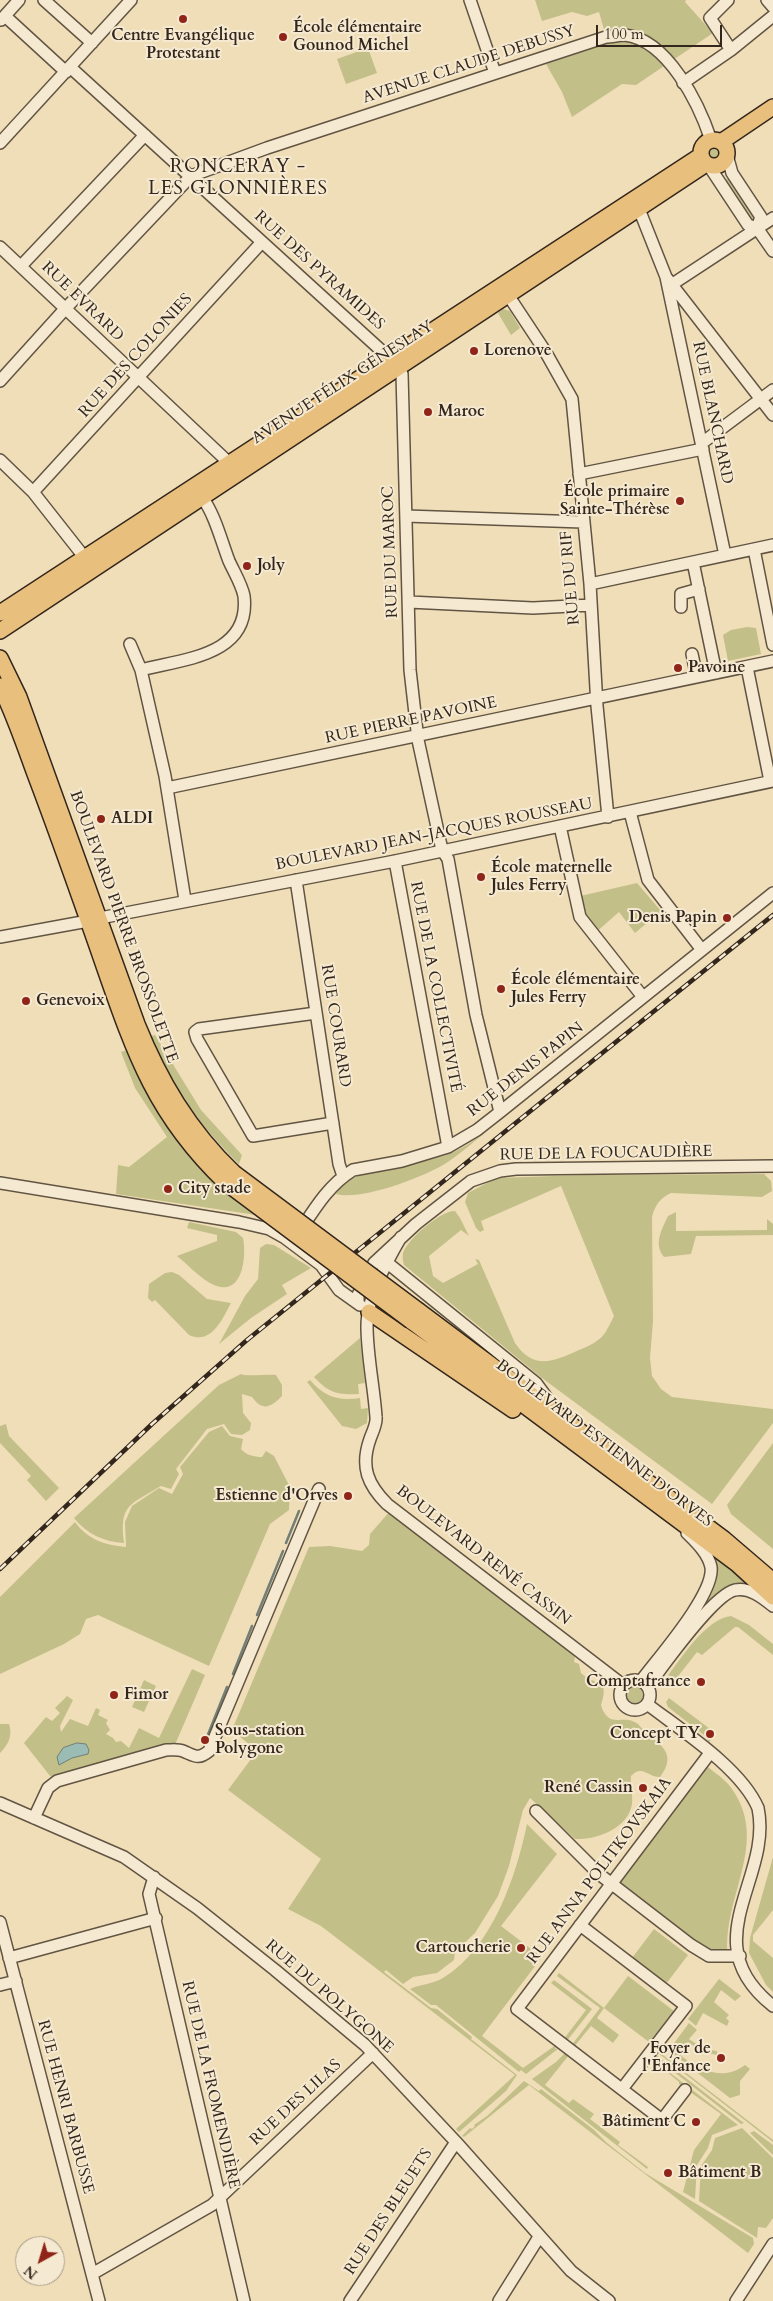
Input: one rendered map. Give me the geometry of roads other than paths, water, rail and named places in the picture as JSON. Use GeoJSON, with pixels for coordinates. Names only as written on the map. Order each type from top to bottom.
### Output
{"type":"FeatureCollection","features":[{"type":"Feature","properties":{"kind":"main road","name":"AVENUE FÉLIX GÉNESLAY"},"geometry":{"type":"LineString","coordinates":[[721,147],[773,107]]}},
{"type":"Feature","properties":{"kind":"main road","name":"AVENUE FÉLIX GÉNESLAY"},"geometry":{"type":"LineString","coordinates":[[705,162],[702,146],[721,147],[773,118]]}},
{"type":"Feature","properties":{"kind":"main road","name":"AVENUE FÉLIX GÉNESLAY"},"geometry":{"type":"LineString","coordinates":[[0,613],[85,558],[232,469],[705,162],[719,166],[726,160],[721,147]]}},
{"type":"Feature","properties":{"kind":"main road","name":"AVENUE FÉLIX GÉNESLAY"},"geometry":{"type":"LineString","coordinates":[[393,364],[508,295],[639,209],[705,162]]}},
{"type":"Feature","properties":{"kind":"main road","name":"AVENUE FÉLIX GÉNESLAY"},"geometry":{"type":"LineString","coordinates":[[0,631],[202,497],[232,469]]}},
{"type":"Feature","properties":{"kind":"main road","name":"BOULEVARD PIERRE BROSSOLETTE"},"geometry":{"type":"LineString","coordinates":[[0,658],[20,697],[64,818],[133,1047],[151,1087],[176,1128],[209,1166],[230,1178],[415,1316]]}},
{"type":"Feature","properties":{"kind":"main road","name":"BOULEVARD PIERRE BROSSOLETTE"},"geometry":{"type":"LineString","coordinates":[[0,686],[94,919],[106,934],[137,1024],[162,1081],[187,1121],[230,1178]]}},
{"type":"Feature","properties":{"kind":"main road"},"geometry":{"type":"LineString","coordinates":[[363,1308],[518,1413],[553,1431]]}},
{"type":"Feature","properties":{"kind":"main road","name":"BOULEVARD ESTIENNE D'ORVES"},"geometry":{"type":"LineString","coordinates":[[415,1316],[553,1412],[724,1539],[773,1581]]}},
{"type":"Feature","properties":{"kind":"main road","name":"BOULEVARD ESTIENNE D'ORVES"},"geometry":{"type":"LineString","coordinates":[[415,1316],[553,1431],[737,1564],[773,1597]]}},
{"type":"Feature","properties":{"kind":"street"},"geometry":{"type":"LineString","coordinates":[[3,18],[19,0]]}},
{"type":"Feature","properties":{"kind":"street"},"geometry":{"type":"LineString","coordinates":[[44,0],[92,43]]}},
{"type":"Feature","properties":{"kind":"street"},"geometry":{"type":"LineString","coordinates":[[0,142],[131,0]]}},
{"type":"Feature","properties":{"kind":"street"},"geometry":{"type":"LineString","coordinates":[[470,0],[495,73]]}},
{"type":"Feature","properties":{"kind":"street"},"geometry":{"type":"LineString","coordinates":[[728,0],[710,18],[731,50]]}},
{"type":"Feature","properties":{"kind":"street"},"geometry":{"type":"LineString","coordinates":[[767,0],[773,7]]}},
{"type":"Feature","properties":{"kind":"street"},"geometry":{"type":"LineString","coordinates":[[682,82],[731,50],[773,16]]}},
{"type":"Feature","properties":{"kind":"street","name":"RUE DES PYRAMIDES"},"geometry":{"type":"LineString","coordinates":[[3,18],[68,69],[146,135],[393,364]]}},
{"type":"Feature","properties":{"kind":"street","name":"AVENUE CLAUDE DEBUSSY"},"geometry":{"type":"LineString","coordinates":[[191,176],[267,148],[488,77],[495,73],[606,37],[625,35],[644,41],[657,49],[682,82],[705,124],[721,147],[732,173],[761,217],[757,228]]}},
{"type":"Feature","properties":{"kind":"street"},"geometry":{"type":"LineString","coordinates":[[21,266],[146,135]]}},
{"type":"Feature","properties":{"kind":"street"},"geometry":{"type":"LineString","coordinates":[[705,162],[748,225],[757,228],[773,251]]}},
{"type":"Feature","properties":{"kind":"street"},"geometry":{"type":"LineString","coordinates":[[0,381],[65,308],[191,176]]}},
{"type":"Feature","properties":{"kind":"street"},"geometry":{"type":"LineString","coordinates":[[639,209],[668,283],[773,415]]}},
{"type":"Feature","properties":{"kind":"street"},"geometry":{"type":"LineString","coordinates":[[668,283],[773,218]]}},
{"type":"Feature","properties":{"kind":"street","name":"RUE DES COLONIES"},"geometry":{"type":"LineString","coordinates":[[33,492],[262,242]]}},
{"type":"Feature","properties":{"kind":"street","name":"RUE EVRARD"},"geometry":{"type":"LineString","coordinates":[[0,247],[232,469]]}},
{"type":"Feature","properties":{"kind":"street","name":"RUE BLANCHARD"},"geometry":{"type":"LineString","coordinates":[[668,283],[725,555]]}},
{"type":"Feature","properties":{"kind":"street","name":"RUE DU RIF"},"geometry":{"type":"LineString","coordinates":[[508,295],[545,351],[572,399],[590,584],[597,699],[608,817]]}},
{"type":"Feature","properties":{"kind":"street","name":"RUE DU MAROC"},"geometry":{"type":"LineString","coordinates":[[393,364],[402,374],[410,670],[418,737],[442,850],[448,859],[476,1015],[500,1112]]}},
{"type":"Feature","properties":{"kind":"street"},"geometry":{"type":"LineString","coordinates":[[579,474],[702,446],[773,390]]}},
{"type":"Feature","properties":{"kind":"street"},"geometry":{"type":"LineString","coordinates":[[2,466],[33,492],[85,558]]}},
{"type":"Feature","properties":{"kind":"street"},"geometry":{"type":"LineString","coordinates":[[141,670],[215,651],[228,643],[239,628],[244,614],[244,595],[202,497]]}},
{"type":"Feature","properties":{"kind":"street"},"geometry":{"type":"LineString","coordinates":[[406,516],[583,522]]}},
{"type":"Feature","properties":{"kind":"street"},"geometry":{"type":"LineString","coordinates":[[590,584],[773,545]]}},
{"type":"Feature","properties":{"kind":"street"},"geometry":{"type":"LineString","coordinates":[[754,549],[773,645]]}},
{"type":"Feature","properties":{"kind":"street"},"geometry":{"type":"LineString","coordinates":[[693,562],[716,673]]}},
{"type":"Feature","properties":{"kind":"street"},"geometry":{"type":"LineString","coordinates":[[681,607],[681,594],[698,589]]}},
{"type":"Feature","properties":{"kind":"street"},"geometry":{"type":"LineString","coordinates":[[409,602],[533,608],[590,605]]}},
{"type":"Feature","properties":{"kind":"street"},"geometry":{"type":"LineString","coordinates":[[130,644],[141,670],[167,788],[185,900]]}},
{"type":"Feature","properties":{"kind":"street"},"geometry":{"type":"LineString","coordinates":[[692,654],[697,677]]}},
{"type":"Feature","properties":{"kind":"street","name":"RUE PIERRE PAVOINE"},"geometry":{"type":"LineString","coordinates":[[167,788],[418,737],[773,661]]}},
{"type":"Feature","properties":{"kind":"street"},"geometry":{"type":"LineString","coordinates":[[747,667],[772,781]]}},
{"type":"Feature","properties":{"kind":"street","name":"BOULEVARD JEAN-JACQUES ROUSSEAU"},"geometry":{"type":"LineString","coordinates":[[0,937],[395,861],[772,781]]}},
{"type":"Feature","properties":{"kind":"street"},"geometry":{"type":"LineString","coordinates":[[630,812],[648,880],[702,950]]}},
{"type":"Feature","properties":{"kind":"street"},"geometry":{"type":"LineString","coordinates":[[560,826],[580,917],[643,998]]}},
{"type":"Feature","properties":{"kind":"street","name":"RUE DE LA COLLECTIVITÉ"},"geometry":{"type":"LineString","coordinates":[[395,861],[448,1148]]}},
{"type":"Feature","properties":{"kind":"street","name":"RUE COURARD"},"geometry":{"type":"LineString","coordinates":[[296,880],[339,1164],[343,1176]]}},
{"type":"Feature","properties":{"kind":"street","name":"RUE DENIS PAPIN"},"geometry":{"type":"LineString","coordinates":[[292,1243],[334,1184],[343,1176],[353,1170],[367,1166],[402,1161],[448,1148],[477,1130],[773,894]]}},
{"type":"Feature","properties":{"kind":"street"},"geometry":{"type":"LineString","coordinates":[[316,1013],[199,1029],[195,1032],[197,1039],[253,1136],[333,1123]]}},
{"type":"Feature","properties":{"kind":"street","name":"RUE DE LA FOUCAUDIÈRE"},"geometry":{"type":"LineString","coordinates":[[363,1308],[358,1295],[371,1268],[378,1259],[401,1237],[471,1180],[500,1170],[773,1166]]}},
{"type":"Feature","properties":{"kind":"street"},"geometry":{"type":"LineString","coordinates":[[0,1184],[246,1224],[269,1230],[292,1243],[321,1265],[339,1290],[363,1308]]}},
{"type":"Feature","properties":{"kind":"street","name":"RUE DE LA FOUCAUDIÈRE"},"geometry":{"type":"LineString","coordinates":[[363,1308],[401,1237]]}},
{"type":"Feature","properties":{"kind":"street"},"geometry":{"type":"LineString","coordinates":[[371,1268],[377,1263],[386,1264],[536,1383],[548,1398],[553,1412]]}},
{"type":"Feature","properties":{"kind":"street"},"geometry":{"type":"LineString","coordinates":[[335,1285],[347,1288],[358,1285],[366,1279]]}},
{"type":"Feature","properties":{"kind":"street","name":"BOULEVARD RENÉ CASSIN"},"geometry":{"type":"LineString","coordinates":[[363,1308],[367,1325],[377,1420],[366,1449],[365,1468],[368,1481],[376,1494],[623,1685]]}},
{"type":"Feature","properties":{"kind":"street"},"geometry":{"type":"LineString","coordinates":[[34,1818],[48,1788],[57,1781],[166,1750],[182,1751],[196,1758],[202,1757],[209,1751],[319,1489]]}},
{"type":"Feature","properties":{"kind":"street"},"geometry":{"type":"LineString","coordinates":[[644,1683],[693,1612],[708,1587],[711,1573],[709,1559],[670,1514]]}},
{"type":"Feature","properties":{"kind":"street"},"geometry":{"type":"LineString","coordinates":[[644,1683],[708,1611],[726,1594],[735,1590],[745,1590],[757,1595],[773,1606]]}},
{"type":"Feature","properties":{"kind":"street"},"geometry":{"type":"LineString","coordinates":[[634,1679],[644,1683],[651,1696],[647,1704],[640,1710],[625,1707],[620,1698],[623,1685],[634,1679]]}},
{"type":"Feature","properties":{"kind":"street"},"geometry":{"type":"LineString","coordinates":[[647,1704],[736,1775],[757,1806],[762,1825],[763,1854],[743,1918],[740,1956],[749,1981],[761,1997],[773,2006]]}},
{"type":"Feature","properties":{"kind":"street","name":"RUE ANNA POLITKOVSKAIA"},"geometry":{"type":"LineString","coordinates":[[622,2089],[516,2009],[710,1753]]}},
{"type":"Feature","properties":{"kind":"street","name":"RUE DU POLYGONE"},"geometry":{"type":"LineString","coordinates":[[0,1803],[124,1857],[154,1877],[275,1970],[373,2053],[456,2142],[571,2272],[594,2296],[609,2301]]}},
{"type":"Feature","properties":{"kind":"street"},"geometry":{"type":"LineString","coordinates":[[536,1811],[599,1874],[704,1954],[715,1958],[740,1956]]}},
{"type":"Feature","properties":{"kind":"street","name":"RUE DE LA FROMENDIÈRE"},"geometry":{"type":"LineString","coordinates":[[154,1877],[149,1894],[244,2301]]}},
{"type":"Feature","properties":{"kind":"street"},"geometry":{"type":"LineString","coordinates":[[10,1958],[156,1918]]}},
{"type":"Feature","properties":{"kind":"street","name":"RUE HENRI BARBUSSE"},"geometry":{"type":"LineString","coordinates":[[0,1922],[99,2301]]}},
{"type":"Feature","properties":{"kind":"street"},"geometry":{"type":"LineString","coordinates":[[580,1925],[686,2006],[622,2089],[662,2120],[685,2090]]}},
{"type":"Feature","properties":{"kind":"street"},"geometry":{"type":"LineString","coordinates":[[0,1986],[16,1982]]}},
{"type":"Feature","properties":{"kind":"street","name":"RUE DES LILAS"},"geometry":{"type":"LineString","coordinates":[[92,2274],[212,2205],[373,2053]]}},
{"type":"Feature","properties":{"kind":"street","name":"RUE DES BLEUETS"},"geometry":{"type":"LineString","coordinates":[[350,2301],[456,2142]]}},
{"type":"Feature","properties":{"kind":"street"},"geometry":{"type":"LineString","coordinates":[[499,2301],[539,2237]]}},
{"type":"Feature","properties":{"kind":"street"},"geometry":{"type":"LineString","coordinates":[[736,2301],[773,2244]]}},
{"type":"Feature","properties":{"kind":"water"},"geometry":{"type":"Polygon","coordinates":[[[77,1743],[86,1744],[89,1750],[88,1754],[72,1758],[59,1765],[57,1757],[63,1748],[77,1743]]]}},
{"type":"Feature","properties":{"kind":"waterway"},"geometry":{"type":"LineString","coordinates":[[286,1543],[299,1511]]}},
{"type":"Feature","properties":{"kind":"waterway"},"geometry":{"type":"LineString","coordinates":[[257,1615],[283,1551]]}},
{"type":"Feature","properties":{"kind":"waterway"},"geometry":{"type":"LineString","coordinates":[[233,1674],[252,1626]]}},
{"type":"Feature","properties":{"kind":"waterway"},"geometry":{"type":"LineString","coordinates":[[207,1737],[227,1687]]}},
{"type":"Feature","properties":{"kind":"railway"},"geometry":{"type":"LineString","coordinates":[[0,1569],[152,1424],[247,1340],[773,915]]}},
{"type":"Feature","properties":{"kind":"place","name":"Centre Evangélique Protestant"},"geometry":{"type":"Point","coordinates":[183,19]}},
{"type":"Feature","properties":{"kind":"place","name":"École élémentaire Gounod Michel"},"geometry":{"type":"Point","coordinates":[283,37]}},
{"type":"Feature","properties":{"kind":"place","name":"Lorenove"},"geometry":{"type":"Point","coordinates":[474,351]}},
{"type":"Feature","properties":{"kind":"place","name":"Maroc"},"geometry":{"type":"Point","coordinates":[428,412]}},
{"type":"Feature","properties":{"kind":"place","name":"École primaire Sainte-Thérèse"},"geometry":{"type":"Point","coordinates":[680,501]}},
{"type":"Feature","properties":{"kind":"place","name":"Joly"},"geometry":{"type":"Point","coordinates":[247,566]}},
{"type":"Feature","properties":{"kind":"place","name":"Pavoine"},"geometry":{"type":"Point","coordinates":[678,668]}},
{"type":"Feature","properties":{"kind":"place","name":"ALDI"},"geometry":{"type":"Point","coordinates":[101,819]}},
{"type":"Feature","properties":{"kind":"place","name":"École maternelle Jules Ferry"},"geometry":{"type":"Point","coordinates":[481,877]}},
{"type":"Feature","properties":{"kind":"place","name":"Denis Papin"},"geometry":{"type":"Point","coordinates":[727,918]}},
{"type":"Feature","properties":{"kind":"place","name":"École élémentaire Jules Ferry"},"geometry":{"type":"Point","coordinates":[501,989]}},
{"type":"Feature","properties":{"kind":"place","name":"Genevoix"},"geometry":{"type":"Point","coordinates":[26,1001]}},
{"type":"Feature","properties":{"kind":"place","name":"City stade"},"geometry":{"type":"Point","coordinates":[168,1189]}},
{"type":"Feature","properties":{"kind":"place","name":"Estienne d'Orves"},"geometry":{"type":"Point","coordinates":[348,1496]}},
{"type":"Feature","properties":{"kind":"place","name":"Comptafrance"},"geometry":{"type":"Point","coordinates":[701,1682]}},
{"type":"Feature","properties":{"kind":"place","name":"Fimor"},"geometry":{"type":"Point","coordinates":[114,1695]}},
{"type":"Feature","properties":{"kind":"place","name":"Concept TY"},"geometry":{"type":"Point","coordinates":[710,1734]}},
{"type":"Feature","properties":{"kind":"place","name":"Sous-station Polygone"},"geometry":{"type":"Point","coordinates":[205,1740]}},
{"type":"Feature","properties":{"kind":"place","name":"René Cassin"},"geometry":{"type":"Point","coordinates":[643,1788]}},
{"type":"Feature","properties":{"kind":"place","name":"Cartoucherie"},"geometry":{"type":"Point","coordinates":[521,1948]}},
{"type":"Feature","properties":{"kind":"place","name":"Foyer de l'Enfance"},"geometry":{"type":"Point","coordinates":[721,2058]}},
{"type":"Feature","properties":{"kind":"place","name":"Bâtiment C"},"geometry":{"type":"Point","coordinates":[696,2122]}},
{"type":"Feature","properties":{"kind":"place","name":"Bâtiment B"},"geometry":{"type":"Point","coordinates":[668,2173]}},
{"type":"Feature","properties":{"kind":"district","name":"RONCERAY - LES GLONNIÈRES"},"geometry":{"type":"Point","coordinates":[238,179]}}]}
